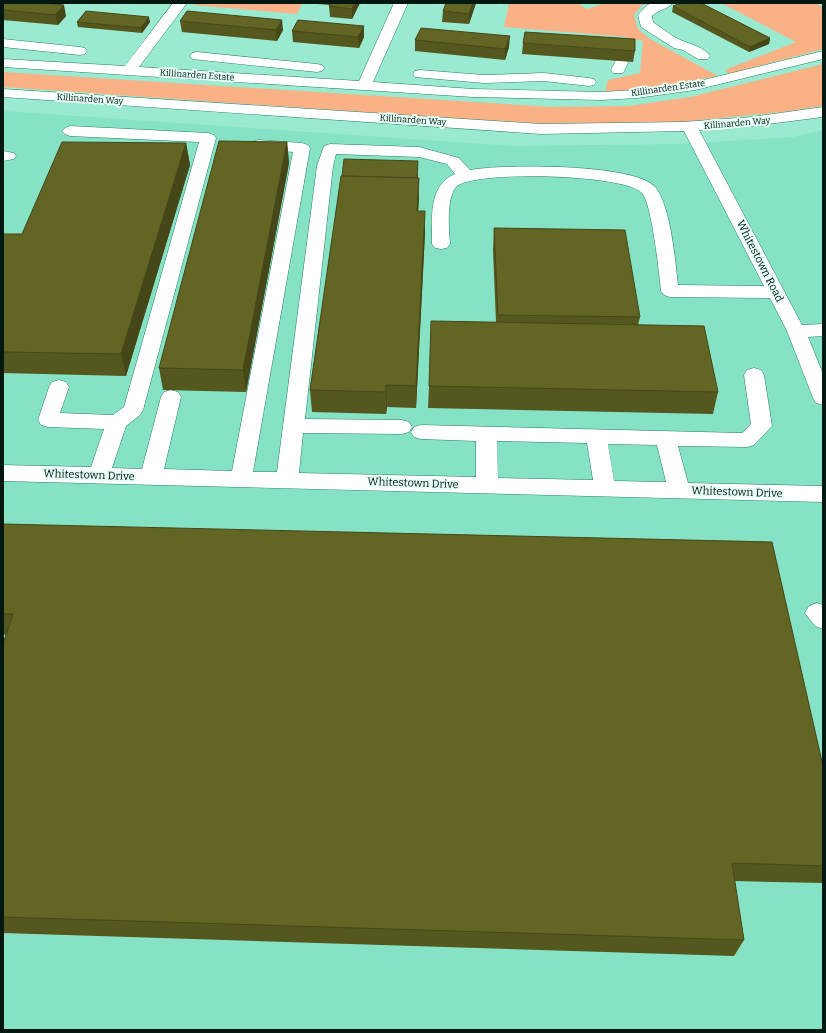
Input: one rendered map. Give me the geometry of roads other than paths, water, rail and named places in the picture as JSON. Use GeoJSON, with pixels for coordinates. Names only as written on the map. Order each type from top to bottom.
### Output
{"type":"FeatureCollection","features":[{"type":"Feature","properties":{"kind":"street"},"geometry":{"type":"LineString","coordinates":[[130,70],[180,3]]}},
{"type":"Feature","properties":{"kind":"street"},"geometry":{"type":"LineString","coordinates":[[364,86],[401,3]]}},
{"type":"Feature","properties":{"kind":"street"},"geometry":{"type":"LineString","coordinates":[[666,3],[652,8],[645,15],[646,24],[679,45],[688,46],[703,56]]}},
{"type":"Feature","properties":{"kind":"street"},"geometry":{"type":"LineString","coordinates":[[3,43],[80,51]]}},
{"type":"Feature","properties":{"kind":"street"},"geometry":{"type":"LineString","coordinates":[[32,65],[47,47]]}},
{"type":"Feature","properties":{"kind":"street","name":"Killinarden Estate"},"geometry":{"type":"LineString","coordinates":[[3,63],[364,86],[510,94],[601,96],[695,86],[823,54]]}},
{"type":"Feature","properties":{"kind":"street","name":"Killinarden Estate"},"geometry":{"type":"LineString","coordinates":[[197,56],[318,68]]}},
{"type":"Feature","properties":{"kind":"street"},"geometry":{"type":"LineString","coordinates":[[263,80],[272,63]]}},
{"type":"Feature","properties":{"kind":"street"},"geometry":{"type":"LineString","coordinates":[[420,74],[484,78],[544,77],[589,82]]}},
{"type":"Feature","properties":{"kind":"street"},"geometry":{"type":"LineString","coordinates":[[510,94],[511,78]]}},
{"type":"Feature","properties":{"kind":"street","name":"Killinarden Way"},"geometry":{"type":"LineString","coordinates":[[3,93],[392,135],[541,129],[624,130],[690,127],[750,122],[823,112]]}},
{"type":"Feature","properties":{"kind":"street","name":"Whitestown Road"},"geometry":{"type":"LineString","coordinates":[[690,127],[796,331],[823,398]]}},
{"type":"Feature","properties":{"kind":"street"},"geometry":{"type":"LineString","coordinates":[[70,131],[208,138],[133,410],[117,422],[99,475]]}},
{"type":"Feature","properties":{"kind":"street"},"geometry":{"type":"LineString","coordinates":[[287,480],[322,187],[325,166],[330,149],[392,135],[419,152],[453,161],[466,176]]}},
{"type":"Feature","properties":{"kind":"street"},"geometry":{"type":"LineString","coordinates":[[239,144],[302,148],[241,479]]}},
{"type":"Feature","properties":{"kind":"street"},"geometry":{"type":"LineString","coordinates":[[441,244],[442,201],[451,182],[466,176],[485,173],[606,174],[632,180],[649,189],[656,206],[670,291],[776,292]]}},
{"type":"Feature","properties":{"kind":"street"},"geometry":{"type":"LineString","coordinates":[[796,331],[823,330]]}},
{"type":"Feature","properties":{"kind":"street"},"geometry":{"type":"LineString","coordinates":[[293,426],[486,434],[747,440],[762,426],[754,375]]}},
{"type":"Feature","properties":{"kind":"street"},"geometry":{"type":"LineString","coordinates":[[59,386],[48,420],[117,422]]}},
{"type":"Feature","properties":{"kind":"street"},"geometry":{"type":"LineString","coordinates":[[151,476],[171,397]]}},
{"type":"Feature","properties":{"kind":"street"},"geometry":{"type":"LineString","coordinates":[[486,434],[487,485]]}},
{"type":"Feature","properties":{"kind":"street"},"geometry":{"type":"LineString","coordinates":[[596,436],[605,489]]}},
{"type":"Feature","properties":{"kind":"street"},"geometry":{"type":"LineString","coordinates":[[666,438],[679,491]]}},
{"type":"Feature","properties":{"kind":"street","name":"Whitestown Drive"},"geometry":{"type":"LineString","coordinates":[[3,472],[823,494]]}}]}
